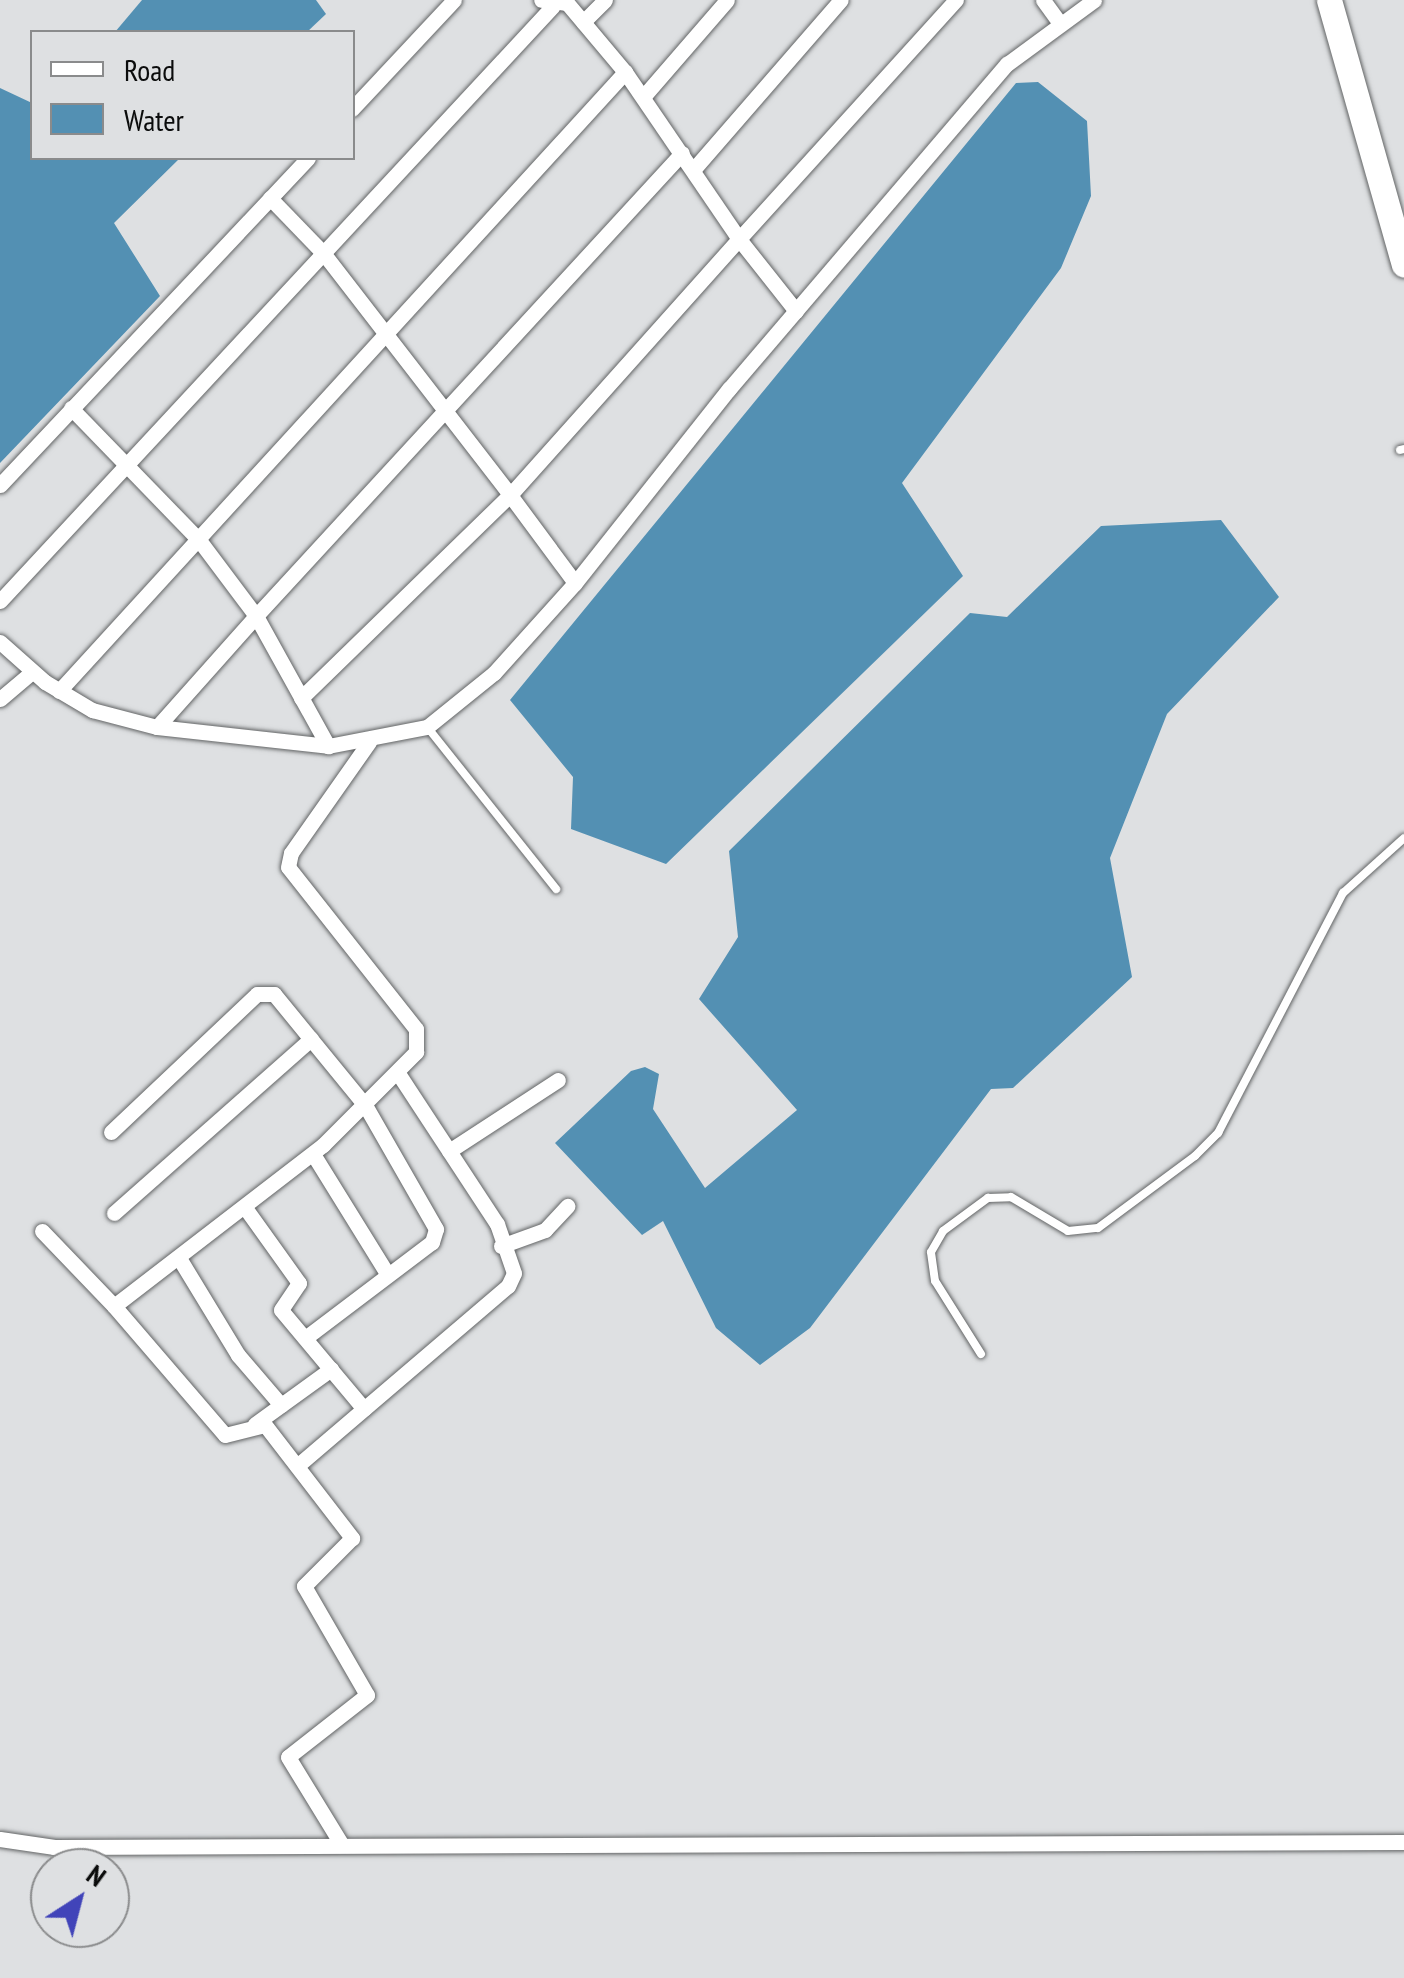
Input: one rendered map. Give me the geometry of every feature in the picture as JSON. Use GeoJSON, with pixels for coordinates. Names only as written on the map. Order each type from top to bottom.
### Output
{"type":"FeatureCollection","features":[{"type":"Feature","properties":{"kind":"main road"},"geometry":{"type":"LineString","coordinates":[[1329,0],[1404,264]]}},
{"type":"Feature","properties":{"kind":"street"},"geometry":{"type":"LineString","coordinates":[[355,106],[454,0]]}},
{"type":"Feature","properties":{"kind":"street"},"geometry":{"type":"LineString","coordinates":[[583,22],[605,0]]}},
{"type":"Feature","properties":{"kind":"street"},"geometry":{"type":"LineString","coordinates":[[642,96],[727,0]]}},
{"type":"Feature","properties":{"kind":"street"},"geometry":{"type":"LineString","coordinates":[[693,170],[842,0]]}},
{"type":"Feature","properties":{"kind":"street"},"geometry":{"type":"LineString","coordinates":[[301,698],[510,495],[956,0]]}},
{"type":"Feature","properties":{"kind":"street"},"geometry":{"type":"LineString","coordinates":[[1043,0],[1058,21]]}},
{"type":"Feature","properties":{"kind":"street"},"geometry":{"type":"LineString","coordinates":[[0,642],[32,672],[92,710],[157,727],[328,746],[369,742],[427,727],[494,673],[575,584],[796,310],[1007,64],[1058,21],[1094,0]]}},
{"type":"Feature","properties":{"kind":"street"},"geometry":{"type":"LineString","coordinates":[[0,602],[129,468],[547,3],[567,3],[625,72],[739,239],[796,310]]}},
{"type":"Feature","properties":{"kind":"street"},"geometry":{"type":"LineString","coordinates":[[58,691],[625,72]]}},
{"type":"Feature","properties":{"kind":"street"},"geometry":{"type":"LineString","coordinates":[[157,727],[443,409],[682,153]]}},
{"type":"Feature","properties":{"kind":"street"},"geometry":{"type":"LineString","coordinates":[[0,485],[306,160]]}},
{"type":"Feature","properties":{"kind":"street"},"geometry":{"type":"LineString","coordinates":[[270,198],[324,254],[386,332],[575,584]]}},
{"type":"Feature","properties":{"kind":"street"},"geometry":{"type":"LineString","coordinates":[[71,408],[199,540],[256,616],[328,746]]}},
{"type":"Feature","properties":{"kind":"street"},"geometry":{"type":"LineString","coordinates":[[0,699],[32,672]]}},
{"type":"Feature","properties":{"kind":"street"},"geometry":{"type":"LineString","coordinates":[[114,1306],[246,1209],[313,1154],[416,1052],[416,1029],[288,868],[290,853],[369,742]]}},
{"type":"Feature","properties":{"kind":"street"},"geometry":{"type":"LineString","coordinates":[[111,1132],[263,990],[274,994],[365,1105],[436,1229],[432,1242],[304,1338]]}},
{"type":"Feature","properties":{"kind":"street"},"geometry":{"type":"LineString","coordinates":[[114,1213],[311,1039]]}},
{"type":"Feature","properties":{"kind":"street"},"geometry":{"type":"LineString","coordinates":[[298,1466],[508,1286],[514,1267],[501,1246],[497,1224],[398,1073]]}},
{"type":"Feature","properties":{"kind":"street"},"geometry":{"type":"LineString","coordinates":[[449,1151],[558,1080]]}},
{"type":"Feature","properties":{"kind":"street"},"geometry":{"type":"LineString","coordinates":[[313,1154],[388,1274]]}},
{"type":"Feature","properties":{"kind":"street"},"geometry":{"type":"LineString","coordinates":[[501,1246],[545,1230],[567,1206]]}},
{"type":"Feature","properties":{"kind":"street"},"geometry":{"type":"LineString","coordinates":[[246,1209],[299,1283],[281,1306],[364,1409]]}},
{"type":"Feature","properties":{"kind":"street"},"geometry":{"type":"LineString","coordinates":[[42,1232],[114,1306],[225,1436],[255,1424],[331,1369]]}},
{"type":"Feature","properties":{"kind":"street"},"geometry":{"type":"LineString","coordinates":[[178,1258],[238,1355],[281,1405]]}},
{"type":"Feature","properties":{"kind":"street"},"geometry":{"type":"LineString","coordinates":[[255,1424],[265,1425],[354,1542],[304,1586],[367,1696],[288,1756],[340,1842]]}},
{"type":"Feature","properties":{"kind":"street"},"geometry":{"type":"LineString","coordinates":[[0,1839],[54,1847],[340,1842],[1404,1842]]}},
{"type":"Feature","properties":{"kind":"lane"},"geometry":{"type":"LineString","coordinates":[[427,727],[556,889]]}},
{"type":"Feature","properties":{"kind":"lane"},"geometry":{"type":"LineString","coordinates":[[981,1354],[935,1282],[930,1252],[943,1231],[988,1198],[1011,1197],[1068,1231],[1098,1228],[1195,1156],[1218,1133],[1342,893],[1404,838]]}},
{"type":"Feature","properties":{"kind":"water"},"geometry":{"type":"Polygon","coordinates":[[[142,0],[316,0],[326,14],[309,30],[117,30],[142,0]]]}},
{"type":"Feature","properties":{"kind":"water"},"geometry":{"type":"Polygon","coordinates":[[[1038,82],[1087,121],[1091,196],[1061,268],[902,483],[963,576],[666,864],[571,829],[573,777],[510,700],[1016,83],[1038,82]]]}},
{"type":"Feature","properties":{"kind":"water"},"geometry":{"type":"Polygon","coordinates":[[[0,88],[30,102],[30,160],[178,160],[114,223],[160,296],[0,463],[0,88]]]}},
{"type":"Feature","properties":{"kind":"water"},"geometry":{"type":"Polygon","coordinates":[[[1221,520],[1279,597],[1167,714],[1110,858],[1132,977],[1013,1088],[991,1089],[810,1328],[760,1365],[716,1328],[663,1221],[642,1235],[555,1143],[631,1071],[645,1067],[659,1074],[653,1109],[705,1188],[797,1110],[699,999],[738,937],[729,851],[970,613],[1007,617],[1101,526],[1221,520]]]}}]}
